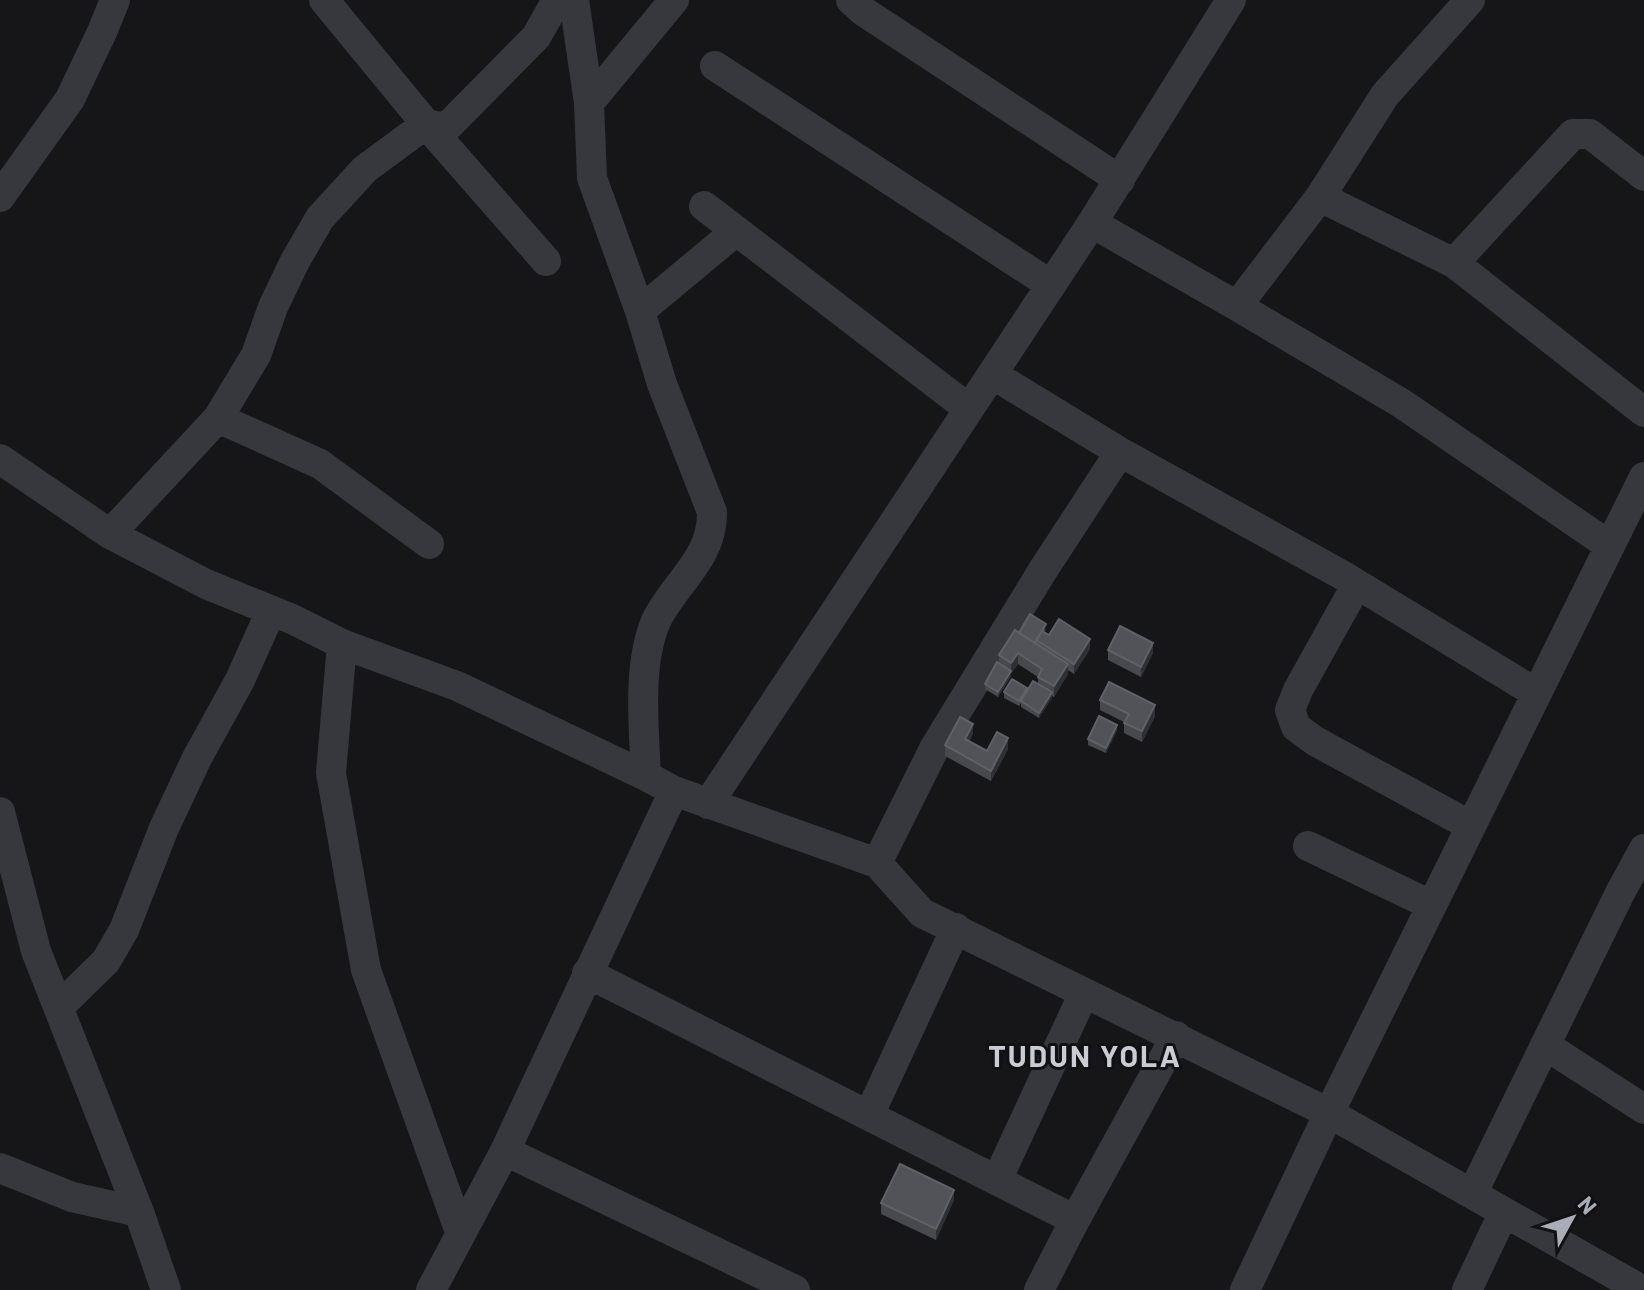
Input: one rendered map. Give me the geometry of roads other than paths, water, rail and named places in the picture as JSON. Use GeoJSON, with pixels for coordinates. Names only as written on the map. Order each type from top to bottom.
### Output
{"type":"FeatureCollection","features":[{"type":"Feature","properties":{"kind":"street"},"geometry":{"type":"LineString","coordinates":[[0,197],[70,99],[115,0]]}},
{"type":"Feature","properties":{"kind":"street"},"geometry":{"type":"LineString","coordinates":[[324,0],[426,124],[546,261]]}},
{"type":"Feature","properties":{"kind":"street"},"geometry":{"type":"LineString","coordinates":[[110,534],[218,418],[256,355],[273,307],[320,218],[365,169],[426,124],[449,125],[536,37],[557,0]]}},
{"type":"Feature","properties":{"kind":"street"},"geometry":{"type":"LineString","coordinates":[[574,0],[589,103],[592,178],[640,311],[662,384],[712,512],[712,529],[701,556],[658,618],[649,641],[643,708],[646,776]]}},
{"type":"Feature","properties":{"kind":"street"},"geometry":{"type":"LineString","coordinates":[[589,103],[674,0]]}},
{"type":"Feature","properties":{"kind":"street"},"geometry":{"type":"LineString","coordinates":[[851,0],[863,11],[1120,180]]}},
{"type":"Feature","properties":{"kind":"street"},"geometry":{"type":"LineString","coordinates":[[708,804],[1120,180],[1231,0]]}},
{"type":"Feature","properties":{"kind":"street"},"geometry":{"type":"LineString","coordinates":[[1237,306],[1320,197],[1385,95],[1470,0]]}},
{"type":"Feature","properties":{"kind":"street"},"geometry":{"type":"LineString","coordinates":[[715,66],[1051,285]]}},
{"type":"Feature","properties":{"kind":"street"},"geometry":{"type":"LineString","coordinates":[[1454,263],[1573,134],[1590,134],[1644,176]]}},
{"type":"Feature","properties":{"kind":"street"},"geometry":{"type":"LineString","coordinates":[[1320,197],[1454,263],[1644,412]]}},
{"type":"Feature","properties":{"kind":"street"},"geometry":{"type":"LineString","coordinates":[[704,206],[969,409]]}},
{"type":"Feature","properties":{"kind":"street"},"geometry":{"type":"LineString","coordinates":[[1092,223],[1401,403],[1610,546]]}},
{"type":"Feature","properties":{"kind":"street"},"geometry":{"type":"LineString","coordinates":[[640,311],[736,231]]}},
{"type":"Feature","properties":{"kind":"street"},"geometry":{"type":"LineString","coordinates":[[992,374],[1120,452],[1357,584],[1536,693]]}},
{"type":"Feature","properties":{"kind":"street"},"geometry":{"type":"LineString","coordinates":[[218,418],[320,464],[429,544]]}},
{"type":"Feature","properties":{"kind":"street"},"geometry":{"type":"LineString","coordinates":[[877,863],[935,747],[1043,570],[1120,452]]}},
{"type":"Feature","properties":{"kind":"street"},"geometry":{"type":"LineString","coordinates":[[0,459],[110,534],[206,584],[292,619],[342,644],[457,686],[674,791],[877,863],[922,913],[1329,1113],[1642,1290]]}},
{"type":"Feature","properties":{"kind":"street"},"geometry":{"type":"LineString","coordinates":[[1245,1290],[1431,905],[1644,477]]}},
{"type":"Feature","properties":{"kind":"street"},"geometry":{"type":"LineString","coordinates":[[1357,584],[1298,690],[1290,710],[1296,727],[1315,741],[1471,826]]}},
{"type":"Feature","properties":{"kind":"street"},"geometry":{"type":"LineString","coordinates":[[59,1007],[106,961],[124,930],[164,828],[197,758],[240,680],[271,611]]}},
{"type":"Feature","properties":{"kind":"street"},"geometry":{"type":"LineString","coordinates":[[342,644],[331,773],[366,970],[460,1232]]}},
{"type":"Feature","properties":{"kind":"street"},"geometry":{"type":"LineString","coordinates":[[431,1290],[505,1151],[674,791]]}},
{"type":"Feature","properties":{"kind":"street"},"geometry":{"type":"LineString","coordinates":[[0,812],[36,951],[139,1212],[166,1290]]}},
{"type":"Feature","properties":{"kind":"street"},"geometry":{"type":"LineString","coordinates":[[1308,846],[1431,905]]}},
{"type":"Feature","properties":{"kind":"street"},"geometry":{"type":"LineString","coordinates":[[1472,1194],[1545,1045],[1632,899],[1644,849]]}},
{"type":"Feature","properties":{"kind":"street"},"geometry":{"type":"LineString","coordinates":[[869,1115],[956,928]]}},
{"type":"Feature","properties":{"kind":"street"},"geometry":{"type":"LineString","coordinates":[[587,973],[1075,1220]]}},
{"type":"Feature","properties":{"kind":"street"},"geometry":{"type":"LineString","coordinates":[[997,1180],[1084,993]]}},
{"type":"Feature","properties":{"kind":"street"},"geometry":{"type":"LineString","coordinates":[[1039,1290],[1176,1036]]}},
{"type":"Feature","properties":{"kind":"street"},"geometry":{"type":"LineString","coordinates":[[1545,1045],[1644,1109]]}},
{"type":"Feature","properties":{"kind":"street"},"geometry":{"type":"LineString","coordinates":[[505,1151],[795,1290]]}},
{"type":"Feature","properties":{"kind":"street"},"geometry":{"type":"LineString","coordinates":[[0,1168],[72,1197],[139,1212]]}},
{"type":"Feature","properties":{"kind":"street"},"geometry":{"type":"LineString","coordinates":[[1467,1290],[1504,1212]]}},
{"type":"Feature","properties":{"kind":"district","name":"TUDUN YOLA"},"geometry":{"type":"Point","coordinates":[1085,1055]}}]}
